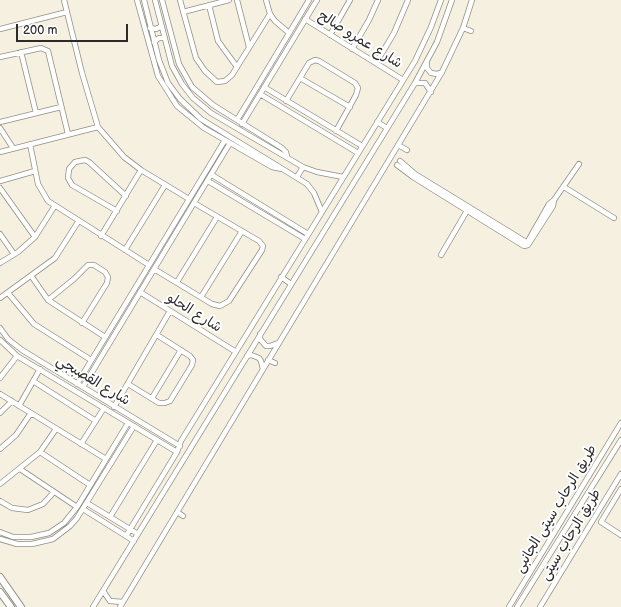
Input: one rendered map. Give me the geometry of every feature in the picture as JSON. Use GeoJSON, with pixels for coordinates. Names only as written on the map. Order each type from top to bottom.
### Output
{"type":"FeatureCollection","features":[{"type":"Feature","properties":{"kind":"main road"},"geometry":{"type":"LineString","coordinates":[[0,577],[21,607]]}},
{"type":"Feature","properties":{"kind":"main road"},"geometry":{"type":"LineString","coordinates":[[0,592],[11,607]]}},
{"type":"Feature","properties":{"kind":"street"},"geometry":{"type":"LineString","coordinates":[[64,0],[98,126],[124,157],[141,170],[189,199]]}},
{"type":"Feature","properties":{"kind":"street"},"geometry":{"type":"LineString","coordinates":[[137,0],[158,76],[177,106],[204,128],[272,167],[284,169]]}},
{"type":"Feature","properties":{"kind":"street"},"geometry":{"type":"LineString","coordinates":[[144,0],[150,28],[164,73],[180,100],[208,123],[297,177],[314,192],[322,212]]}},
{"type":"Feature","properties":{"kind":"street"},"geometry":{"type":"LineString","coordinates":[[155,0],[172,66],[182,84],[193,98],[211,113],[303,167],[316,172],[343,177]]}},
{"type":"Feature","properties":{"kind":"street"},"geometry":{"type":"LineString","coordinates":[[162,0],[179,64],[183,74],[192,87],[216,107],[282,148],[286,152],[286,158]]}},
{"type":"Feature","properties":{"kind":"street"},"geometry":{"type":"LineString","coordinates":[[180,0],[196,58],[204,71],[213,79],[221,82],[229,79],[270,14]]}},
{"type":"Feature","properties":{"kind":"street"},"geometry":{"type":"LineString","coordinates":[[184,12],[229,0]]}},
{"type":"Feature","properties":{"kind":"street"},"geometry":{"type":"LineString","coordinates":[[237,0],[249,47]]}},
{"type":"Feature","properties":{"kind":"street"},"geometry":{"type":"LineString","coordinates":[[266,0],[270,14],[275,22],[289,33]]}},
{"type":"Feature","properties":{"kind":"street"},"geometry":{"type":"LineString","coordinates":[[237,120],[309,0]]}},
{"type":"Feature","properties":{"kind":"street"},"geometry":{"type":"LineString","coordinates":[[242,124],[317,0]]}},
{"type":"Feature","properties":{"kind":"street"},"geometry":{"type":"LineString","coordinates":[[330,35],[350,0]]}},
{"type":"Feature","properties":{"kind":"street"},"geometry":{"type":"LineString","coordinates":[[352,49],[370,20],[378,0]]}},
{"type":"Feature","properties":{"kind":"street"},"geometry":{"type":"LineString","coordinates":[[376,63],[394,33],[408,0]]}},
{"type":"Feature","properties":{"kind":"street"},"geometry":{"type":"LineString","coordinates":[[126,536],[177,452],[181,441],[424,45],[441,0]]}},
{"type":"Feature","properties":{"kind":"street"},"geometry":{"type":"LineString","coordinates":[[93,607],[415,83],[427,62],[443,27],[452,0]]}},
{"type":"Feature","properties":{"kind":"street"},"geometry":{"type":"LineString","coordinates":[[120,607],[278,343],[431,92],[463,28],[472,0]]}},
{"type":"Feature","properties":{"kind":"street"},"geometry":{"type":"LineString","coordinates":[[209,5],[218,41],[237,67]]}},
{"type":"Feature","properties":{"kind":"street"},"geometry":{"type":"LineString","coordinates":[[0,29],[67,12]]}},
{"type":"Feature","properties":{"kind":"street","name":"شارع عمرو صالح"},"geometry":{"type":"LineString","coordinates":[[305,19],[403,80]]}},
{"type":"Feature","properties":{"kind":"street"},"geometry":{"type":"LineString","coordinates":[[150,28],[156,29],[162,26]]}},
{"type":"Feature","properties":{"kind":"street"},"geometry":{"type":"LineString","coordinates":[[463,28],[471,31]]}},
{"type":"Feature","properties":{"kind":"street"},"geometry":{"type":"LineString","coordinates":[[154,42],[159,38],[165,38]]}},
{"type":"Feature","properties":{"kind":"street"},"geometry":{"type":"LineString","coordinates":[[0,57],[40,48],[48,51],[68,134]]}},
{"type":"Feature","properties":{"kind":"street"},"geometry":{"type":"LineString","coordinates":[[21,52],[36,113]]}},
{"type":"Feature","properties":{"kind":"street"},"geometry":{"type":"LineString","coordinates":[[276,55],[282,58]]}},
{"type":"Feature","properties":{"kind":"street"},"geometry":{"type":"LineString","coordinates":[[286,101],[311,62],[319,62],[356,85],[358,93],[336,130]]}},
{"type":"Feature","properties":{"kind":"street"},"geometry":{"type":"LineString","coordinates":[[427,62],[427,68],[431,73],[437,74],[442,72]]}},
{"type":"Feature","properties":{"kind":"street"},"geometry":{"type":"LineString","coordinates":[[158,76],[164,73]]}},
{"type":"Feature","properties":{"kind":"street"},"geometry":{"type":"LineString","coordinates":[[300,78],[350,107]]}},
{"type":"Feature","properties":{"kind":"street"},"geometry":{"type":"LineString","coordinates":[[415,83],[425,83],[431,92]]}},
{"type":"Feature","properties":{"kind":"street"},"geometry":{"type":"LineString","coordinates":[[264,87],[362,146]]}},
{"type":"Feature","properties":{"kind":"street"},"geometry":{"type":"LineString","coordinates":[[260,94],[358,153]]}},
{"type":"Feature","properties":{"kind":"street"},"geometry":{"type":"LineString","coordinates":[[0,122],[61,107]]}},
{"type":"Feature","properties":{"kind":"street"},"geometry":{"type":"LineString","coordinates":[[211,113],[216,107]]}},
{"type":"Feature","properties":{"kind":"street"},"geometry":{"type":"LineString","coordinates":[[242,111],[248,115]]}},
{"type":"Feature","properties":{"kind":"street"},"geometry":{"type":"LineString","coordinates":[[377,122],[387,128]]}},
{"type":"Feature","properties":{"kind":"street"},"geometry":{"type":"LineString","coordinates":[[204,128],[208,123]]}},
{"type":"Feature","properties":{"kind":"street"},"geometry":{"type":"LineString","coordinates":[[0,152],[98,126]]}},
{"type":"Feature","properties":{"kind":"street"},"geometry":{"type":"LineString","coordinates":[[0,128],[13,148]]}},
{"type":"Feature","properties":{"kind":"street"},"geometry":{"type":"LineString","coordinates":[[77,384],[225,140]]}},
{"type":"Feature","properties":{"kind":"street"},"geometry":{"type":"LineString","coordinates":[[83,388],[230,143]]}},
{"type":"Feature","properties":{"kind":"street"},"geometry":{"type":"LineString","coordinates":[[30,144],[35,171],[42,194],[54,207],[149,265]]}},
{"type":"Feature","properties":{"kind":"street"},"geometry":{"type":"LineString","coordinates":[[398,145],[407,150]]}},
{"type":"Feature","properties":{"kind":"street"},"geometry":{"type":"LineString","coordinates":[[219,150],[224,153]]}},
{"type":"Feature","properties":{"kind":"street"},"geometry":{"type":"LineString","coordinates":[[117,211],[72,185],[68,178],[69,169],[75,162],[80,160],[89,162],[126,196]]}},
{"type":"Feature","properties":{"kind":"street"},"geometry":{"type":"LineString","coordinates":[[399,163],[468,209],[526,242],[538,226],[550,204],[564,187],[579,164]]}},
{"type":"Feature","properties":{"kind":"street"},"geometry":{"type":"LineString","coordinates":[[297,177],[303,167]]}},
{"type":"Feature","properties":{"kind":"street"},"geometry":{"type":"LineString","coordinates":[[101,236],[141,170]]}},
{"type":"Feature","properties":{"kind":"street"},"geometry":{"type":"LineString","coordinates":[[0,181],[35,171]]}},
{"type":"Feature","properties":{"kind":"street"},"geometry":{"type":"LineString","coordinates":[[212,174],[308,234]]}},
{"type":"Feature","properties":{"kind":"street"},"geometry":{"type":"LineString","coordinates":[[208,181],[305,239]]}},
{"type":"Feature","properties":{"kind":"street"},"geometry":{"type":"LineString","coordinates":[[125,250],[165,185]]}},
{"type":"Feature","properties":{"kind":"street"},"geometry":{"type":"LineString","coordinates":[[564,187],[614,218]]}},
{"type":"Feature","properties":{"kind":"street"},"geometry":{"type":"LineString","coordinates":[[0,188],[36,237]]}},
{"type":"Feature","properties":{"kind":"street"},"geometry":{"type":"LineString","coordinates":[[154,269],[216,306],[227,304],[262,250],[261,243],[194,203]]}},
{"type":"Feature","properties":{"kind":"street"},"geometry":{"type":"LineString","coordinates":[[0,262],[14,254],[36,237],[54,207]]}},
{"type":"Feature","properties":{"kind":"street"},"geometry":{"type":"LineString","coordinates":[[441,255],[468,209]]}},
{"type":"Feature","properties":{"kind":"street"},"geometry":{"type":"LineString","coordinates":[[177,282],[217,216]]}},
{"type":"Feature","properties":{"kind":"street"},"geometry":{"type":"LineString","coordinates":[[0,298],[32,277],[55,258],[78,222]]}},
{"type":"Feature","properties":{"kind":"street"},"geometry":{"type":"LineString","coordinates":[[201,297],[242,231]]}},
{"type":"Feature","properties":{"kind":"street"},"geometry":{"type":"LineString","coordinates":[[0,234],[14,254]]}},
{"type":"Feature","properties":{"kind":"street"},"geometry":{"type":"LineString","coordinates":[[167,235],[173,238]]}},
{"type":"Feature","properties":{"kind":"street"},"geometry":{"type":"LineString","coordinates":[[48,300],[74,279],[88,265],[94,265],[105,272],[108,277],[107,283],[82,322]]}},
{"type":"Feature","properties":{"kind":"street"},"geometry":{"type":"LineString","coordinates":[[32,277],[48,300],[105,337]]}},
{"type":"Feature","properties":{"kind":"street"},"geometry":{"type":"LineString","coordinates":[[281,278],[291,284]]}},
{"type":"Feature","properties":{"kind":"street","name":"شارع الحلو"},"geometry":{"type":"LineString","coordinates":[[140,292],[236,352]]}},
{"type":"Feature","properties":{"kind":"street"},"geometry":{"type":"LineString","coordinates":[[8,293],[34,324],[91,360]]}},
{"type":"Feature","properties":{"kind":"street"},"geometry":{"type":"LineString","coordinates":[[114,407],[170,311]]}},
{"type":"Feature","properties":{"kind":"street","name":"شارع القصبجي"},"geometry":{"type":"LineString","coordinates":[[0,328],[15,344],[83,388],[180,446]]}},
{"type":"Feature","properties":{"kind":"street"},"geometry":{"type":"LineString","coordinates":[[260,334],[262,343],[266,346],[278,343]]}},
{"type":"Feature","properties":{"kind":"street"},"geometry":{"type":"LineString","coordinates":[[128,384],[159,403],[170,401],[192,365],[192,358],[156,335]]}},
{"type":"Feature","properties":{"kind":"street","name":"شارع القصبجي"},"geometry":{"type":"LineString","coordinates":[[0,340],[17,356],[177,452]]}},
{"type":"Feature","properties":{"kind":"street"},"geometry":{"type":"LineString","coordinates":[[152,398],[181,350]]}},
{"type":"Feature","properties":{"kind":"street"},"geometry":{"type":"LineString","coordinates":[[246,356],[251,355],[259,358],[262,361],[263,369]]}},
{"type":"Feature","properties":{"kind":"street"},"geometry":{"type":"LineString","coordinates":[[0,378],[17,356]]}},
{"type":"Feature","properties":{"kind":"street"},"geometry":{"type":"LineString","coordinates":[[268,360],[275,364]]}},
{"type":"Feature","properties":{"kind":"street"},"geometry":{"type":"LineString","coordinates":[[19,406],[40,369]]}},
{"type":"Feature","properties":{"kind":"street"},"geometry":{"type":"LineString","coordinates":[[58,380],[61,374]]}},
{"type":"Feature","properties":{"kind":"street"},"geometry":{"type":"LineString","coordinates":[[81,376],[87,380]]}},
{"type":"Feature","properties":{"kind":"street"},"geometry":{"type":"LineString","coordinates":[[33,381],[96,421]]}},
{"type":"Feature","properties":{"kind":"street"},"geometry":{"type":"LineString","coordinates":[[0,394],[106,459]]}},
{"type":"Feature","properties":{"kind":"street"},"geometry":{"type":"LineString","coordinates":[[0,413],[12,401]]}},
{"type":"Feature","properties":{"kind":"street"},"geometry":{"type":"LineString","coordinates":[[81,444],[104,408]]}},
{"type":"Feature","properties":{"kind":"street"},"geometry":{"type":"LineString","coordinates":[[0,449],[16,435],[31,413]]}},
{"type":"Feature","properties":{"kind":"street"},"geometry":{"type":"LineString","coordinates":[[0,532],[22,538],[40,536],[64,523],[77,507],[128,422]]}},
{"type":"Feature","properties":{"kind":"street","name":"طريق الرحاب سيتى الجانبى"},"geometry":{"type":"LineString","coordinates":[[509,607],[621,423]]}},
{"type":"Feature","properties":{"kind":"street"},"geometry":{"type":"LineString","coordinates":[[0,539],[22,544],[42,542],[53,539],[66,530],[83,509],[134,426]]}},
{"type":"Feature","properties":{"kind":"street"},"geometry":{"type":"LineString","coordinates":[[0,484],[40,452],[56,429]]}},
{"type":"Feature","properties":{"kind":"street"},"geometry":{"type":"LineString","coordinates":[[162,444],[166,438]]}},
{"type":"Feature","properties":{"kind":"street"},"geometry":{"type":"LineString","coordinates":[[110,517],[157,440]]}},
{"type":"Feature","properties":{"kind":"street","name":"طريق الرحاب سيتى"},"geometry":{"type":"LineString","coordinates":[[517,607],[621,440]]}},
{"type":"Feature","properties":{"kind":"street"},"geometry":{"type":"LineString","coordinates":[[40,452],[90,485]]}},
{"type":"Feature","properties":{"kind":"street"},"geometry":{"type":"LineString","coordinates":[[20,469],[77,507]]}},
{"type":"Feature","properties":{"kind":"street","name":"طريق الرحاب سيتى"},"geometry":{"type":"LineString","coordinates":[[540,607],[621,474]]}},
{"type":"Feature","properties":{"kind":"street"},"geometry":{"type":"LineString","coordinates":[[621,489],[601,522],[621,534]]}},
{"type":"Feature","properties":{"kind":"street"},"geometry":{"type":"LineString","coordinates":[[0,501],[12,508],[28,510],[43,504],[54,492]]}},
{"type":"Feature","properties":{"kind":"street"},"geometry":{"type":"LineString","coordinates":[[86,503],[138,534]]}},
{"type":"Feature","properties":{"kind":"street"},"geometry":{"type":"LineString","coordinates":[[83,509],[134,541]]}},
{"type":"Feature","properties":{"kind":"street"},"geometry":{"type":"LineString","coordinates":[[177,512],[183,516]]}},
{"type":"Feature","properties":{"kind":"street"},"geometry":{"type":"LineString","coordinates":[[103,591],[110,601],[123,602]]}}]}
